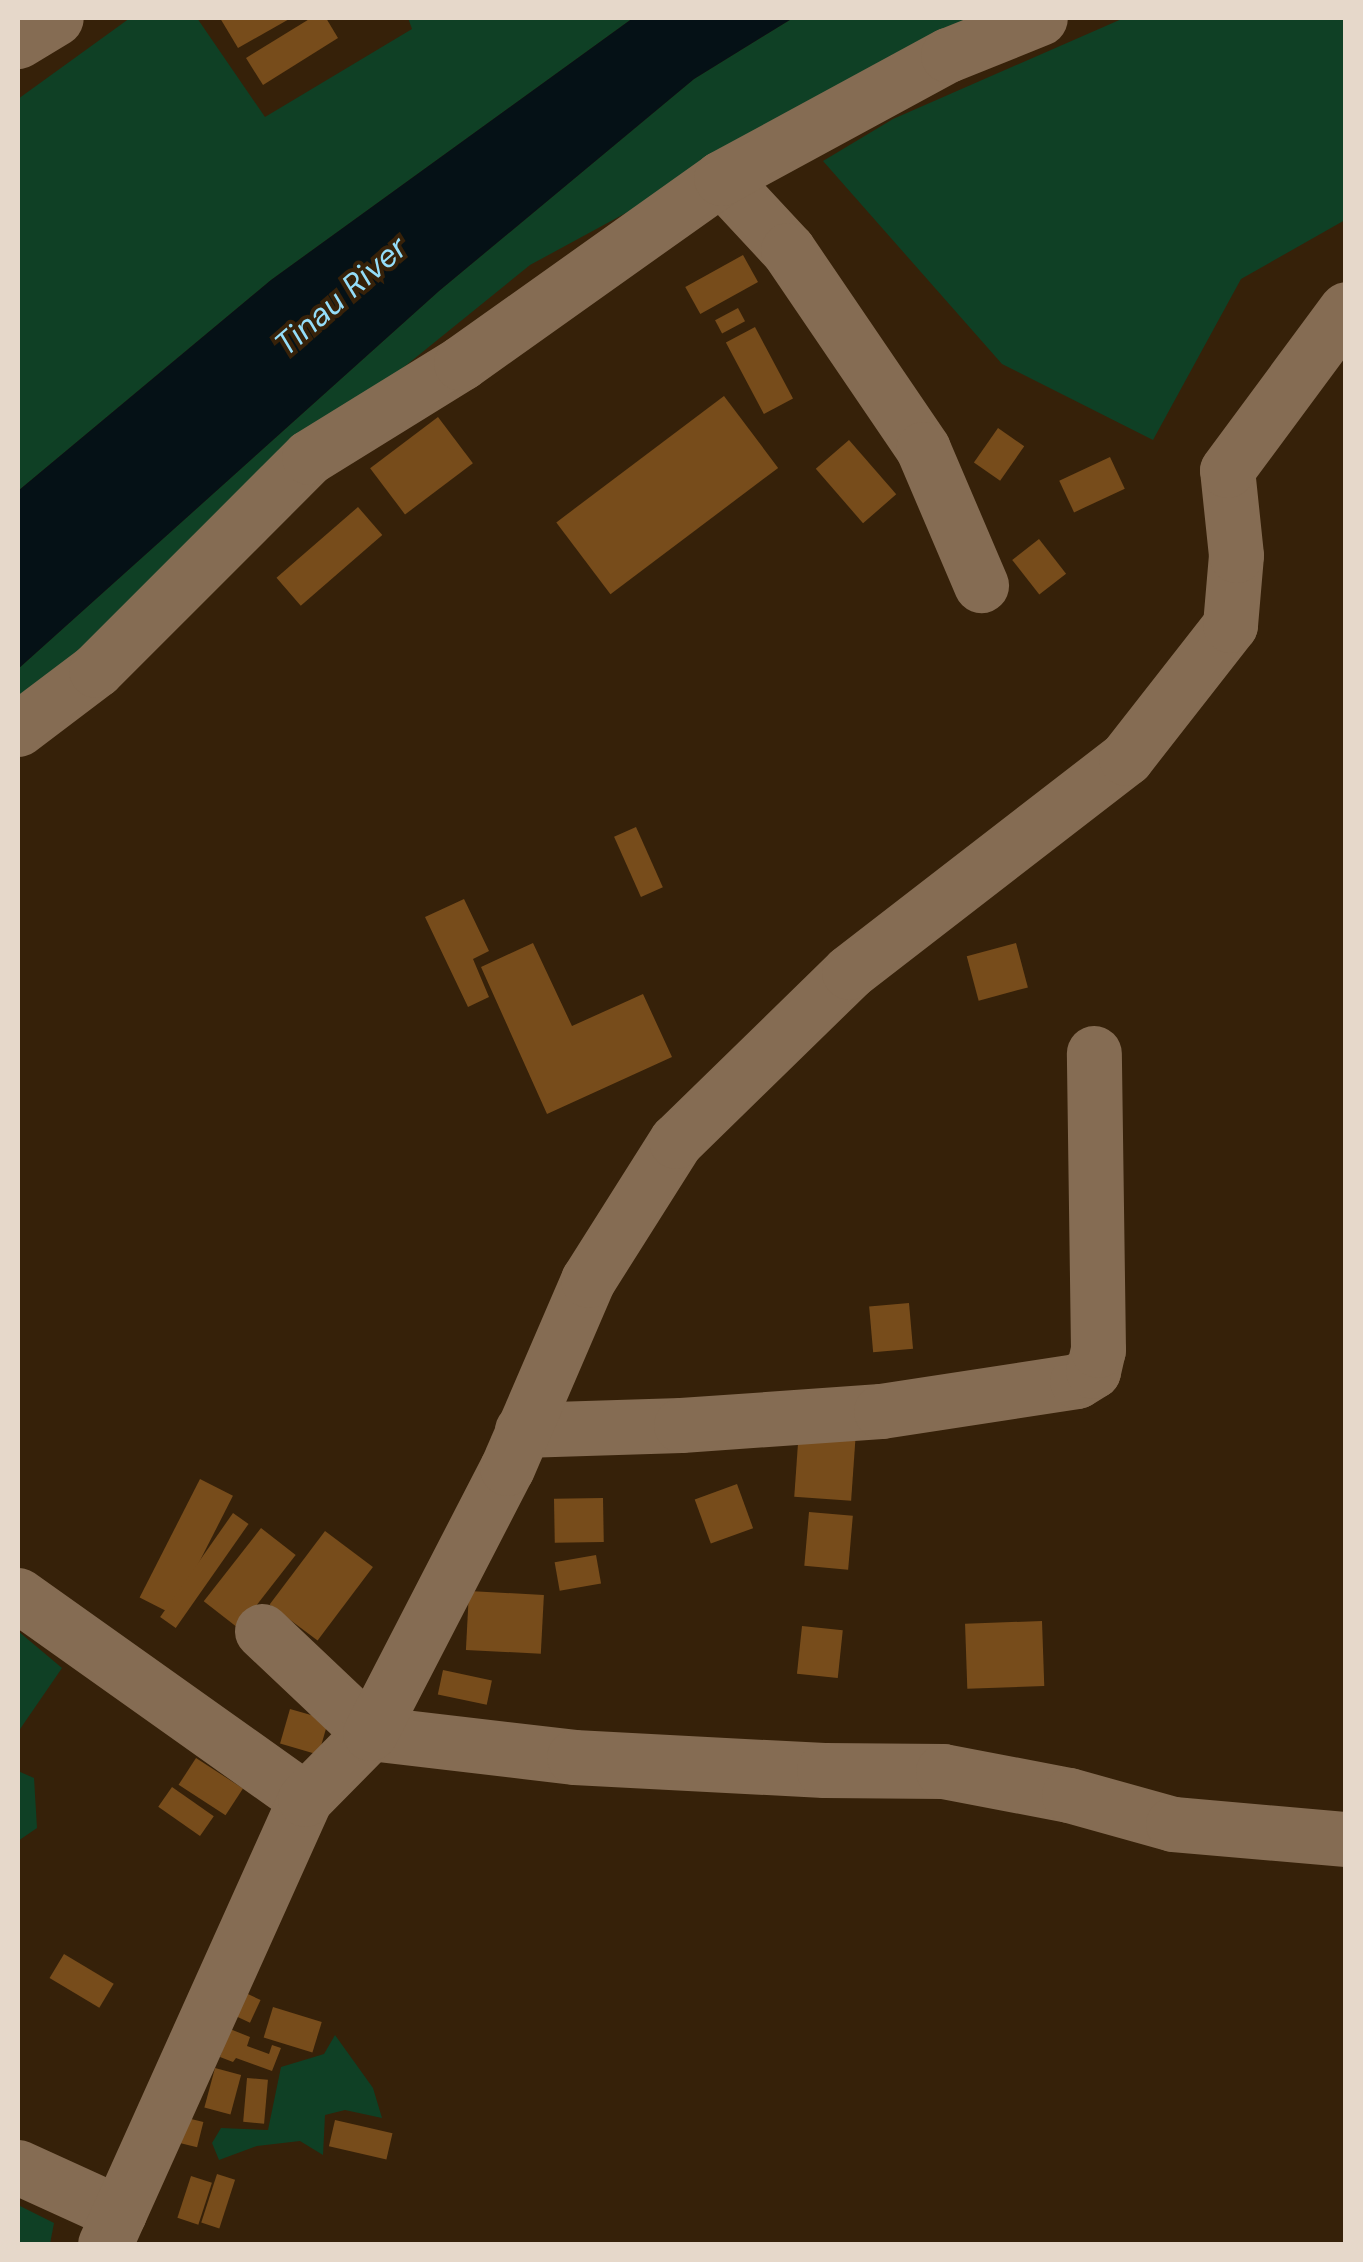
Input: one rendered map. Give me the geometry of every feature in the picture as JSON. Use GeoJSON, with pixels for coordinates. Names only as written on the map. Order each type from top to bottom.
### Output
{"type":"FeatureCollection","features":[{"type":"Feature","properties":{"kind":"street"},"geometry":{"type":"LineString","coordinates":[[18,42],[56,18]]}},
{"type":"Feature","properties":{"kind":"street"},"geometry":{"type":"LineString","coordinates":[[18,729],[96,670],[309,457],[460,363],[721,178],[948,55],[1040,18]]}},
{"type":"Feature","properties":{"kind":"street"},"geometry":{"type":"LineString","coordinates":[[721,178],[788,250],[923,449],[981,586]]}},
{"type":"Feature","properties":{"kind":"street"},"geometry":{"type":"LineString","coordinates":[[18,2167],[112,2228],[305,1799],[370,1733],[507,1468],[588,1280],[676,1141],[849,972],[1126,758],[1230,625],[1236,554],[1227,470],[1346,309]]}},
{"type":"Feature","properties":{"kind":"street"},"geometry":{"type":"LineString","coordinates":[[522,1430],[682,1425],[881,1411],[1077,1381],[1093,1371],[1098,1350],[1094,1053]]}},
{"type":"Feature","properties":{"kind":"street"},"geometry":{"type":"LineString","coordinates":[[18,1594],[305,1799]]}},
{"type":"Feature","properties":{"kind":"street"},"geometry":{"type":"LineString","coordinates":[[262,1631],[370,1733],[574,1757],[824,1770],[944,1771],[1069,1795],[1173,1824],[1346,1839]]}},
{"type":"Feature","properties":{"kind":"green space"},"geometry":{"type":"Polygon","coordinates":[[[130,18],[197,18],[265,117],[412,29],[408,18],[633,18],[271,280],[18,491],[18,99],[130,18]]]}},
{"type":"Feature","properties":{"kind":"green space"},"geometry":{"type":"Polygon","coordinates":[[[793,18],[985,18],[530,265],[383,384],[83,665],[18,697],[18,669],[439,291],[694,79],[793,18]]]}},
{"type":"Feature","properties":{"kind":"green space"},"geometry":{"type":"Polygon","coordinates":[[[1124,18],[1345,18],[1345,220],[1241,279],[1153,440],[1002,364],[823,161],[893,119],[1124,18]]]}},
{"type":"Feature","properties":{"kind":"green space"},"geometry":{"type":"Polygon","coordinates":[[[18,1631],[62,1668],[18,1732],[18,1631]]]}},
{"type":"Feature","properties":{"kind":"green space"},"geometry":{"type":"Polygon","coordinates":[[[18,1771],[34,1778],[37,1828],[18,1841],[18,1771]]]}},
{"type":"Feature","properties":{"kind":"green space"},"geometry":{"type":"Polygon","coordinates":[[[335,2035],[373,2088],[382,2118],[345,2110],[325,2115],[323,2155],[300,2141],[257,2146],[219,2160],[212,2143],[221,2128],[268,2130],[281,2067],[324,2054],[335,2035]]]}},
{"type":"Feature","properties":{"kind":"green space"},"geometry":{"type":"Polygon","coordinates":[[[18,2205],[54,2223],[50,2244],[18,2244],[18,2205]]]}},
{"type":"Feature","properties":{"kind":"water","name":"Tinau River"},"geometry":{"type":"Polygon","coordinates":[[[633,18],[793,18],[694,79],[439,291],[18,669],[18,491],[271,280],[633,18]]]}},
{"type":"Feature","properties":{"kind":"building"},"geometry":{"type":"Polygon","coordinates":[[[220,18],[291,18],[238,48],[220,18]]]}},
{"type":"Feature","properties":{"kind":"building"},"geometry":{"type":"Polygon","coordinates":[[[311,18],[326,18],[338,38],[263,85],[246,58],[311,18]]]}},
{"type":"Feature","properties":{"kind":"building"},"geometry":{"type":"Polygon","coordinates":[[[743,255],[758,282],[700,314],[685,287],[743,255]]]}},
{"type":"Feature","properties":{"kind":"building"},"geometry":{"type":"Polygon","coordinates":[[[738,308],[745,321],[722,333],[715,320],[738,308]]]}},
{"type":"Feature","properties":{"kind":"building"},"geometry":{"type":"Polygon","coordinates":[[[755,327],[793,399],[764,414],[726,342],[755,327]]]}},
{"type":"Feature","properties":{"kind":"building"},"geometry":{"type":"Polygon","coordinates":[[[724,396],[778,468],[610,594],[556,522],[724,396]]]}},
{"type":"Feature","properties":{"kind":"building"},"geometry":{"type":"Polygon","coordinates":[[[438,417],[473,463],[405,514],[370,468],[438,417]]]}},
{"type":"Feature","properties":{"kind":"building"},"geometry":{"type":"Polygon","coordinates":[[[998,428],[1024,446],[1000,481],[974,462],[998,428]]]}},
{"type":"Feature","properties":{"kind":"building"},"geometry":{"type":"Polygon","coordinates":[[[849,440],[896,494],[863,523],[816,469],[849,440]]]}},
{"type":"Feature","properties":{"kind":"building"},"geometry":{"type":"Polygon","coordinates":[[[1110,457],[1125,489],[1074,512],[1059,481],[1110,457]]]}},
{"type":"Feature","properties":{"kind":"building"},"geometry":{"type":"Polygon","coordinates":[[[358,507],[382,535],[301,606],[276,578],[358,507]]]}},
{"type":"Feature","properties":{"kind":"building"},"geometry":{"type":"Polygon","coordinates":[[[1039,539],[1066,574],[1039,595],[1012,560],[1039,539]]]}},
{"type":"Feature","properties":{"kind":"building"},"geometry":{"type":"Polygon","coordinates":[[[636,827],[663,887],[641,897],[614,837],[636,827]]]}},
{"type":"Feature","properties":{"kind":"building"},"geometry":{"type":"Polygon","coordinates":[[[464,899],[489,951],[473,959],[489,997],[468,1007],[425,917],[464,899]]]}},
{"type":"Feature","properties":{"kind":"building"},"geometry":{"type":"Polygon","coordinates":[[[533,943],[572,1026],[643,994],[672,1057],[547,1114],[481,967],[533,943]]]}},
{"type":"Feature","properties":{"kind":"building"},"geometry":{"type":"Polygon","coordinates":[[[1016,943],[1028,987],[979,1001],[967,956],[1016,943]]]}},
{"type":"Feature","properties":{"kind":"building"},"geometry":{"type":"Polygon","coordinates":[[[909,1303],[913,1349],[873,1352],[869,1306],[909,1303]]]}},
{"type":"Feature","properties":{"kind":"building"},"geometry":{"type":"Polygon","coordinates":[[[799,1429],[856,1433],[851,1501],[794,1497],[799,1429]]]}},
{"type":"Feature","properties":{"kind":"building"},"geometry":{"type":"Polygon","coordinates":[[[200,1479],[233,1496],[173,1614],[140,1598],[200,1479]]]}},
{"type":"Feature","properties":{"kind":"building"},"geometry":{"type":"Polygon","coordinates":[[[737,1484],[753,1528],[711,1544],[695,1499],[737,1484]]]}},
{"type":"Feature","properties":{"kind":"building"},"geometry":{"type":"Polygon","coordinates":[[[603,1498],[604,1542],[555,1543],[554,1499],[603,1498]]]}},
{"type":"Feature","properties":{"kind":"building"},"geometry":{"type":"Polygon","coordinates":[[[809,1512],[853,1516],[848,1570],[804,1566],[809,1512]]]}},
{"type":"Feature","properties":{"kind":"building"},"geometry":{"type":"Polygon","coordinates":[[[233,1513],[249,1524],[176,1628],[160,1617],[233,1513]]]}},
{"type":"Feature","properties":{"kind":"building"},"geometry":{"type":"Polygon","coordinates":[[[261,1528],[296,1555],[238,1628],[204,1601],[261,1528]]]}},
{"type":"Feature","properties":{"kind":"building"},"geometry":{"type":"Polygon","coordinates":[[[325,1531],[373,1567],[318,1641],[270,1604],[325,1531]]]}},
{"type":"Feature","properties":{"kind":"building"},"geometry":{"type":"Polygon","coordinates":[[[596,1555],[601,1584],[560,1591],[555,1562],[596,1555]]]}},
{"type":"Feature","properties":{"kind":"building"},"geometry":{"type":"Polygon","coordinates":[[[469,1591],[544,1595],[541,1654],[466,1650],[469,1591]]]}},
{"type":"Feature","properties":{"kind":"building"},"geometry":{"type":"Polygon","coordinates":[[[1042,1621],[1044,1686],[967,1689],[965,1624],[1042,1621]]]}},
{"type":"Feature","properties":{"kind":"building"},"geometry":{"type":"Polygon","coordinates":[[[802,1626],[843,1630],[838,1678],[797,1674],[802,1626]]]}},
{"type":"Feature","properties":{"kind":"building"},"geometry":{"type":"Polygon","coordinates":[[[443,1670],[492,1680],[487,1705],[438,1694],[443,1670]]]}},
{"type":"Feature","properties":{"kind":"building"},"geometry":{"type":"Polygon","coordinates":[[[290,1709],[328,1720],[319,1755],[280,1744],[290,1709]]]}},
{"type":"Feature","properties":{"kind":"building"},"geometry":{"type":"Polygon","coordinates":[[[196,1758],[243,1788],[226,1815],[179,1785],[196,1758]]]}},
{"type":"Feature","properties":{"kind":"building"},"geometry":{"type":"Polygon","coordinates":[[[172,1787],[214,1816],[200,1836],[158,1807],[172,1787]]]}},
{"type":"Feature","properties":{"kind":"building"},"geometry":{"type":"Polygon","coordinates":[[[64,1954],[114,1984],[99,2008],[50,1978],[64,1954]]]}},
{"type":"Feature","properties":{"kind":"building"},"geometry":{"type":"Polygon","coordinates":[[[237,1989],[261,2000],[250,2023],[226,2012],[237,1989]]]}},
{"type":"Feature","properties":{"kind":"building"},"geometry":{"type":"Polygon","coordinates":[[[273,2007],[322,2022],[312,2053],[264,2038],[273,2007]]]}},
{"type":"Feature","properties":{"kind":"building"},"geometry":{"type":"Polygon","coordinates":[[[230,2029],[250,2037],[247,2046],[269,2054],[272,2045],[281,2048],[272,2071],[236,2058],[233,2062],[220,2057],[230,2029]]]}},
{"type":"Feature","properties":{"kind":"building"},"geometry":{"type":"Polygon","coordinates":[[[215,2068],[241,2075],[230,2115],[204,2108],[215,2068]]]}},
{"type":"Feature","properties":{"kind":"building"},"geometry":{"type":"Polygon","coordinates":[[[247,2078],[268,2080],[264,2124],[243,2122],[247,2078]]]}},
{"type":"Feature","properties":{"kind":"building"},"geometry":{"type":"Polygon","coordinates":[[[183,2117],[203,2122],[197,2147],[177,2142],[183,2117]]]}},
{"type":"Feature","properties":{"kind":"building"},"geometry":{"type":"Polygon","coordinates":[[[335,2120],[392,2133],[386,2160],[329,2146],[335,2120]]]}},
{"type":"Feature","properties":{"kind":"building"},"geometry":{"type":"Polygon","coordinates":[[[217,2174],[235,2180],[219,2228],[201,2223],[217,2174]]]}},
{"type":"Feature","properties":{"kind":"building"},"geometry":{"type":"Polygon","coordinates":[[[191,2176],[212,2183],[198,2225],[177,2218],[191,2176]]]}}]}
